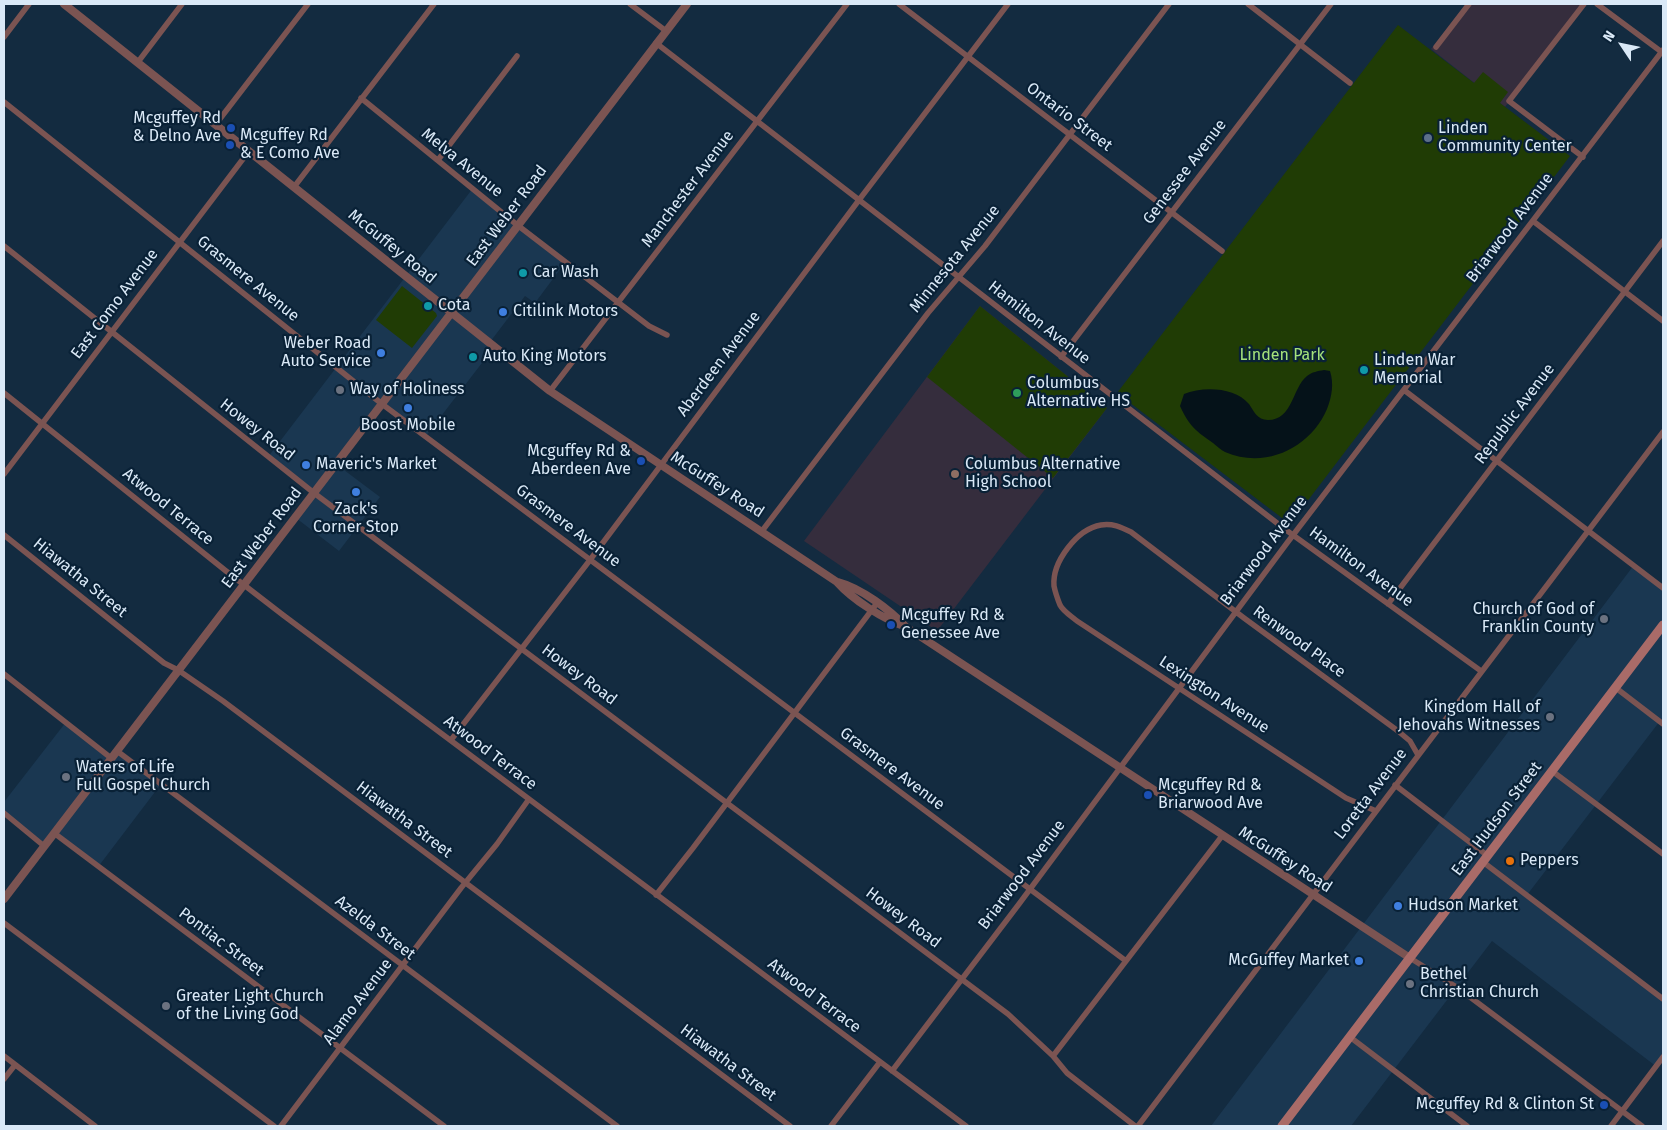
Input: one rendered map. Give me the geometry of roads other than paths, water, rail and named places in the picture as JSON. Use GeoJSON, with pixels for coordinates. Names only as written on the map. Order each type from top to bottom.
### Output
{"type":"FeatureCollection","features":[{"type":"Feature","properties":{"kind":"main road","name":"East Hudson Street"},"geometry":{"type":"LineString","coordinates":[[1287,1125],[1350,1037],[1663,625]]}},
{"type":"Feature","properties":{"kind":"street"},"geometry":{"type":"LineString","coordinates":[[4,37],[29,4]]}},
{"type":"Feature","properties":{"kind":"street","name":"McGuffey Road"},"geometry":{"type":"LineString","coordinates":[[64,4],[550,391],[762,531],[837,582],[844,590],[875,606],[891,622],[906,627],[1312,895],[1458,988],[1642,1126]]}},
{"type":"Feature","properties":{"kind":"street"},"geometry":{"type":"LineString","coordinates":[[138,62],[182,4]]}},
{"type":"Feature","properties":{"kind":"street"},"geometry":{"type":"LineString","coordinates":[[216,124],[308,4]]}},
{"type":"Feature","properties":{"kind":"street"},"geometry":{"type":"LineString","coordinates":[[294,186],[434,4]]}},
{"type":"Feature","properties":{"kind":"street"},"geometry":{"type":"LineString","coordinates":[[630,4],[666,31]]}},
{"type":"Feature","properties":{"kind":"street","name":"East Weber Road"},"geometry":{"type":"LineString","coordinates":[[4,899],[687,4]]}},
{"type":"Feature","properties":{"kind":"street","name":"Manchester Avenue"},"geometry":{"type":"LineString","coordinates":[[550,391],[847,4]]}},
{"type":"Feature","properties":{"kind":"street","name":"Ontario Street"},"geometry":{"type":"LineString","coordinates":[[899,4],[1222,251]]}},
{"type":"Feature","properties":{"kind":"street","name":"Aberdeen Avenue"},"geometry":{"type":"LineString","coordinates":[[451,740],[486,693],[522,650],[1008,4]]}},
{"type":"Feature","properties":{"kind":"street","name":"Minnesota Avenue"},"geometry":{"type":"LineString","coordinates":[[762,531],[923,319],[959,278],[1169,4]]}},
{"type":"Feature","properties":{"kind":"street"},"geometry":{"type":"LineString","coordinates":[[1248,4],[1350,83]]}},
{"type":"Feature","properties":{"kind":"street","name":"Genessee Avenue"},"geometry":{"type":"LineString","coordinates":[[1061,357],[1331,4]]}},
{"type":"Feature","properties":{"kind":"street"},"geometry":{"type":"LineString","coordinates":[[1436,47],[1469,4]]}},
{"type":"Feature","properties":{"kind":"street"},"geometry":{"type":"LineString","coordinates":[[1583,156],[1510,101],[1584,4]]}},
{"type":"Feature","properties":{"kind":"street"},"geometry":{"type":"LineString","coordinates":[[1597,4],[1663,52]]}},
{"type":"Feature","properties":{"kind":"street","name":"Hamilton Avenue"},"geometry":{"type":"LineString","coordinates":[[656,44],[1293,535],[1482,671]]}},
{"type":"Feature","properties":{"kind":"street","name":"Briarwood Avenue"},"geometry":{"type":"LineString","coordinates":[[892,1071],[1293,535],[1663,52]]}},
{"type":"Feature","properties":{"kind":"street"},"geometry":{"type":"LineString","coordinates":[[438,160],[517,56]]}},
{"type":"Feature","properties":{"kind":"street","name":"Melva Avenue"},"geometry":{"type":"LineString","coordinates":[[361,98],[518,225],[649,326],[667,335]]}},
{"type":"Feature","properties":{"kind":"street","name":"Grasmere Avenue"},"geometry":{"type":"LineString","coordinates":[[4,102],[382,404],[1126,961]]}},
{"type":"Feature","properties":{"kind":"street","name":"East Como Avenue"},"geometry":{"type":"LineString","coordinates":[[4,474],[249,151]]}},
{"type":"Feature","properties":{"kind":"street"},"geometry":{"type":"LineString","coordinates":[[1533,221],[1663,321]]}},
{"type":"Feature","properties":{"kind":"street","name":"Republic Avenue"},"geometry":{"type":"LineString","coordinates":[[1388,604],[1663,241]]}},
{"type":"Feature","properties":{"kind":"street","name":"Howey Road"},"geometry":{"type":"LineString","coordinates":[[4,246],[314,493],[1008,1014],[1053,1056],[1067,1073],[1137,1126]]}},
{"type":"Feature","properties":{"kind":"street"},"geometry":{"type":"LineString","coordinates":[[1404,390],[1663,588]]}},
{"type":"Feature","properties":{"kind":"street","name":"Atwood Terrace"},"geometry":{"type":"LineString","coordinates":[[4,393],[244,584],[966,1126]]}},
{"type":"Feature","properties":{"kind":"street","name":"Loretta Avenue"},"geometry":{"type":"LineString","coordinates":[[1137,1126],[1663,432]]}},
{"type":"Feature","properties":{"kind":"street","name":"Renwood Place"},"geometry":{"type":"LineString","coordinates":[[1054,586],[1057,567],[1066,550],[1076,538],[1091,528],[1101,525],[1111,525],[1130,532],[1398,730],[1410,741],[1418,755]]}},
{"type":"Feature","properties":{"kind":"street","name":"Hiawatha Street"},"geometry":{"type":"LineString","coordinates":[[4,534],[164,663],[178,670],[223,701],[790,1126]]}},
{"type":"Feature","properties":{"kind":"street","name":"Lexington Avenue"},"geometry":{"type":"LineString","coordinates":[[1054,586],[1060,606],[1076,621],[1346,798],[1376,811]]}},
{"type":"Feature","properties":{"kind":"street"},"geometry":{"type":"LineString","coordinates":[[656,895],[875,606]]}},
{"type":"Feature","properties":{"kind":"street"},"geometry":{"type":"LineString","coordinates":[[4,674],[111,758]]}},
{"type":"Feature","properties":{"kind":"street"},"geometry":{"type":"LineString","coordinates":[[1616,688],[1663,724]]}},
{"type":"Feature","properties":{"kind":"street","name":"Azelda Street"},"geometry":{"type":"LineString","coordinates":[[117,751],[617,1126]]}},
{"type":"Feature","properties":{"kind":"street"},"geometry":{"type":"LineString","coordinates":[[1552,771],[1663,854]]}},
{"type":"Feature","properties":{"kind":"street"},"geometry":{"type":"LineString","coordinates":[[1395,785],[1485,859],[1663,999]]}},
{"type":"Feature","properties":{"kind":"street","name":"Alamo Avenue"},"geometry":{"type":"LineString","coordinates":[[281,1126],[465,883],[497,844],[529,799]]}},
{"type":"Feature","properties":{"kind":"street"},"geometry":{"type":"LineString","coordinates":[[4,813],[44,846]]}},
{"type":"Feature","properties":{"kind":"street","name":"Pontiac Street"},"geometry":{"type":"LineString","coordinates":[[54,833],[444,1126]]}},
{"type":"Feature","properties":{"kind":"street"},"geometry":{"type":"LineString","coordinates":[[1053,1056],[1222,836]]}},
{"type":"Feature","properties":{"kind":"street"},"geometry":{"type":"LineString","coordinates":[[4,923],[274,1126]]}},
{"type":"Feature","properties":{"kind":"street"},"geometry":{"type":"LineString","coordinates":[[1350,1037],[1468,1126]]}},
{"type":"Feature","properties":{"kind":"street"},"geometry":{"type":"LineString","coordinates":[[4,1056],[96,1126]]}},
{"type":"Feature","properties":{"kind":"street"},"geometry":{"type":"LineString","coordinates":[[1611,1126],[1663,1058]]}},
{"type":"Feature","properties":{"kind":"street"},"geometry":{"type":"LineString","coordinates":[[831,1126],[880,1062]]}},
{"type":"Feature","properties":{"kind":"street"},"geometry":{"type":"LineString","coordinates":[[4,1079],[15,1065]]}},
{"type":"Feature","properties":{"kind":"place","name":"Mcguffey Rd & Delno Ave"},"geometry":{"type":"Point","coordinates":[231,128]}},
{"type":"Feature","properties":{"kind":"place","name":"Linden Community Center"},"geometry":{"type":"Point","coordinates":[1428,138]}},
{"type":"Feature","properties":{"kind":"place","name":"Mcguffey Rd & E Como Ave"},"geometry":{"type":"Point","coordinates":[230,145]}},
{"type":"Feature","properties":{"kind":"place","name":"Car Wash"},"geometry":{"type":"Point","coordinates":[523,273]}},
{"type":"Feature","properties":{"kind":"place","name":"Cota"},"geometry":{"type":"Point","coordinates":[428,306]}},
{"type":"Feature","properties":{"kind":"place","name":"Citilink Motors"},"geometry":{"type":"Point","coordinates":[503,312]}},
{"type":"Feature","properties":{"kind":"place","name":"Weber Road Auto Service"},"geometry":{"type":"Point","coordinates":[381,353]}},
{"type":"Feature","properties":{"kind":"place","name":"Auto King Motors"},"geometry":{"type":"Point","coordinates":[473,357]}},
{"type":"Feature","properties":{"kind":"place","name":"Linden War Memorial"},"geometry":{"type":"Point","coordinates":[1364,370]}},
{"type":"Feature","properties":{"kind":"place","name":"Way of Holiness"},"geometry":{"type":"Point","coordinates":[340,390]}},
{"type":"Feature","properties":{"kind":"place","name":"Columbus Alternative HS"},"geometry":{"type":"Point","coordinates":[1017,393]}},
{"type":"Feature","properties":{"kind":"place","name":"Boost Mobile"},"geometry":{"type":"Point","coordinates":[408,408]}},
{"type":"Feature","properties":{"kind":"place","name":"Mcguffey Rd & Aberdeen Ave"},"geometry":{"type":"Point","coordinates":[641,461]}},
{"type":"Feature","properties":{"kind":"place","name":"Maveric's Market"},"geometry":{"type":"Point","coordinates":[306,465]}},
{"type":"Feature","properties":{"kind":"place","name":"Columbus Alternative High School"},"geometry":{"type":"Point","coordinates":[955,474]}},
{"type":"Feature","properties":{"kind":"place","name":"Zack's Corner Stop"},"geometry":{"type":"Point","coordinates":[356,492]}},
{"type":"Feature","properties":{"kind":"place","name":"Church of God of Franklin County"},"geometry":{"type":"Point","coordinates":[1604,619]}},
{"type":"Feature","properties":{"kind":"place","name":"Mcguffey Rd & Genessee Ave"},"geometry":{"type":"Point","coordinates":[891,625]}},
{"type":"Feature","properties":{"kind":"place","name":"Kingdom Hall of Jehovahs Witnesses"},"geometry":{"type":"Point","coordinates":[1550,717]}},
{"type":"Feature","properties":{"kind":"place","name":"Waters of Life Full Gospel Church"},"geometry":{"type":"Point","coordinates":[66,777]}},
{"type":"Feature","properties":{"kind":"place","name":"Mcguffey Rd & Briarwood Ave"},"geometry":{"type":"Point","coordinates":[1148,795]}},
{"type":"Feature","properties":{"kind":"place","name":"Peppers"},"geometry":{"type":"Point","coordinates":[1510,861]}},
{"type":"Feature","properties":{"kind":"place","name":"Hudson Market"},"geometry":{"type":"Point","coordinates":[1398,906]}},
{"type":"Feature","properties":{"kind":"place","name":"McGuffey Market"},"geometry":{"type":"Point","coordinates":[1359,961]}},
{"type":"Feature","properties":{"kind":"place","name":"Bethel Christian Church"},"geometry":{"type":"Point","coordinates":[1410,984]}},
{"type":"Feature","properties":{"kind":"place","name":"Greater Light Church of the Living God"},"geometry":{"type":"Point","coordinates":[166,1006]}},
{"type":"Feature","properties":{"kind":"place","name":"Mcguffey Rd & Clinton St"},"geometry":{"type":"Point","coordinates":[1604,1105]}},
{"type":"Feature","properties":{"kind":"park label","name":"Linden Park"},"geometry":{"type":"Point","coordinates":[1282,356]}}]}
